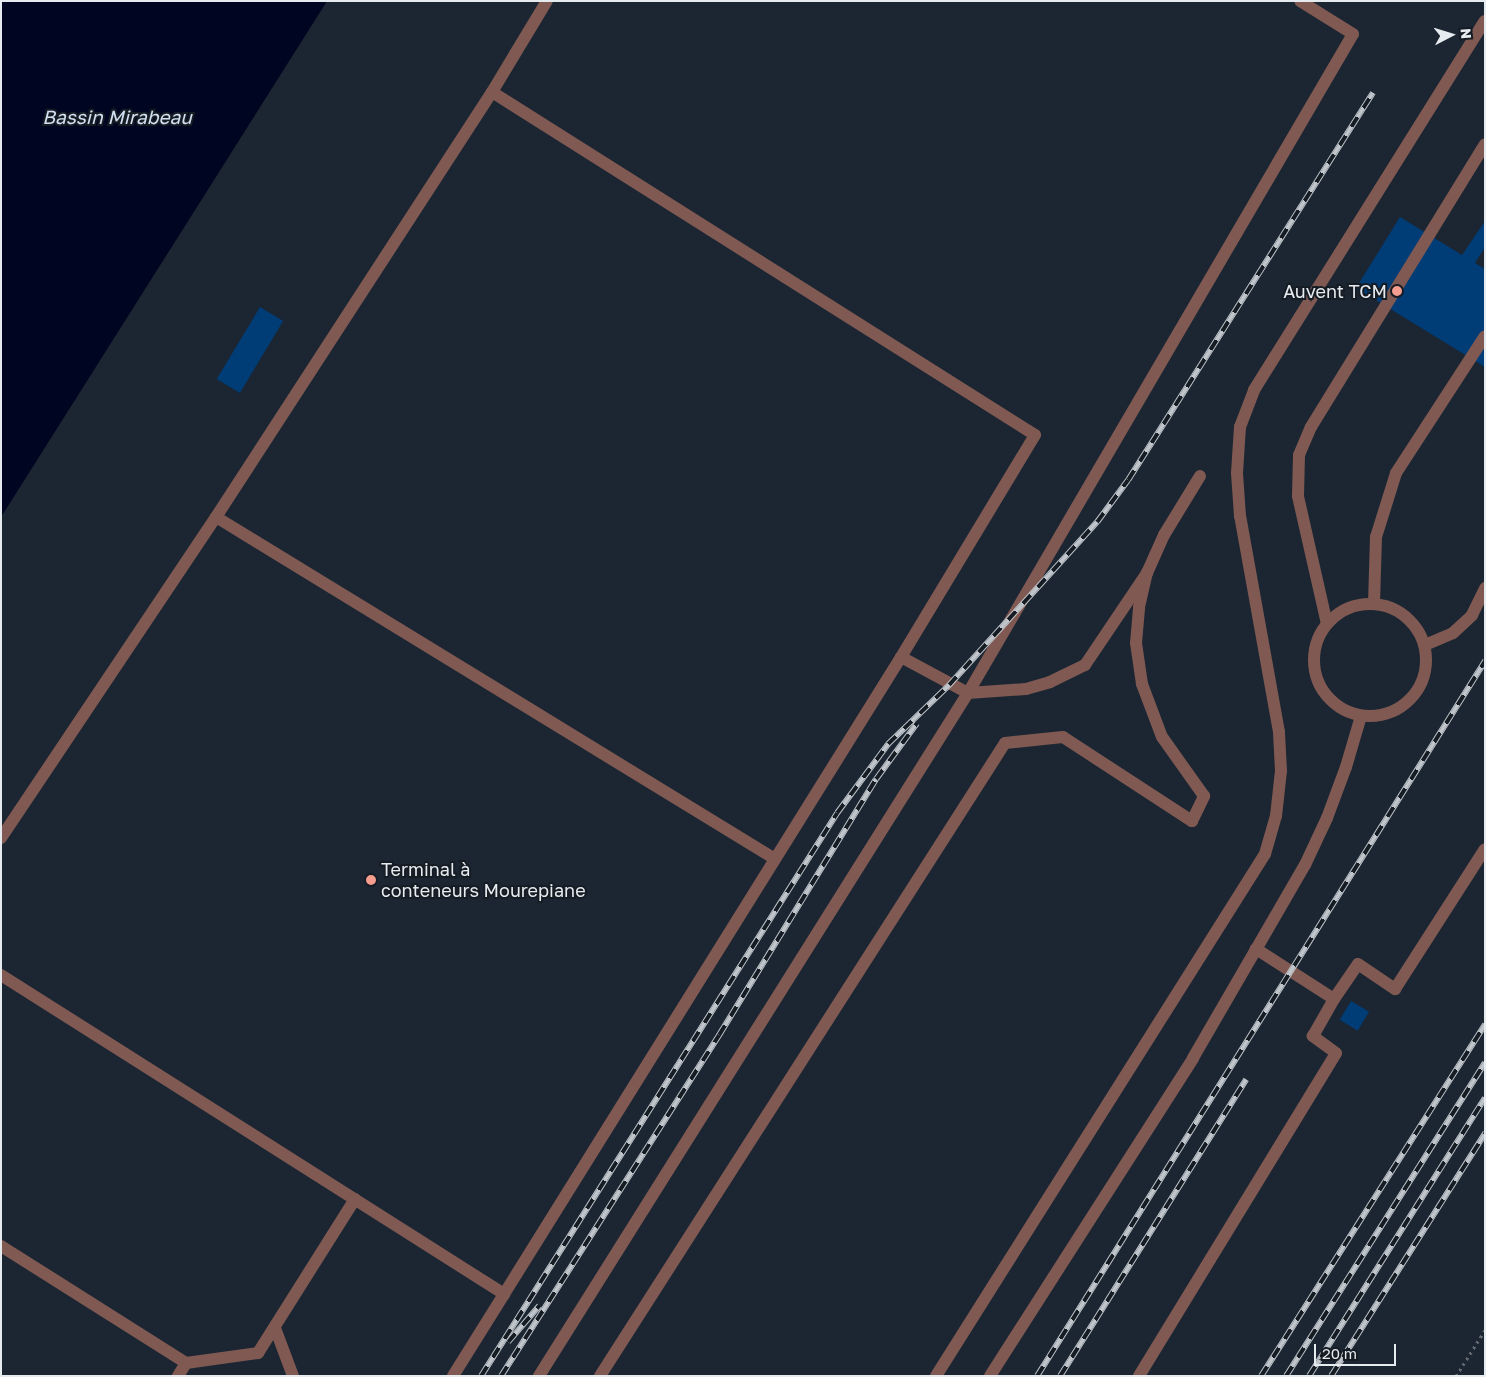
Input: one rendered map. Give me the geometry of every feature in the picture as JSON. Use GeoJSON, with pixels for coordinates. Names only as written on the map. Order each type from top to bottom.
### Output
{"type":"FeatureCollection","features":[{"type":"Feature","properties":{"kind":"lane"},"geometry":{"type":"LineString","coordinates":[[1,838],[216,517],[492,92],[547,1]]}},
{"type":"Feature","properties":{"kind":"lane"},"geometry":{"type":"LineString","coordinates":[[539,1376],[968,693],[1353,34],[1300,1]]}},
{"type":"Feature","properties":{"kind":"lane"},"geometry":{"type":"LineString","coordinates":[[936,1376],[1265,854],[1276,816],[1281,771],[1279,732],[1240,516],[1237,473],[1240,427],[1254,390],[1485,21]]}},
{"type":"Feature","properties":{"kind":"lane"},"geometry":{"type":"LineString","coordinates":[[452,1376],[901,657],[1035,435],[492,92]]}},
{"type":"Feature","properties":{"kind":"lane"},"geometry":{"type":"LineString","coordinates":[[1327,624],[1298,496],[1299,455],[1311,427],[1485,144]]}},
{"type":"Feature","properties":{"kind":"lane"},"geometry":{"type":"LineString","coordinates":[[1374,604],[1376,537],[1396,473],[1485,336]]}},
{"type":"Feature","properties":{"kind":"lane"},"geometry":{"type":"LineString","coordinates":[[600,1376],[1005,743],[1063,737],[1192,820],[1204,796],[1162,737],[1142,684],[1136,643],[1139,607],[1147,574],[1164,535],[1200,476]]}},
{"type":"Feature","properties":{"kind":"lane"},"geometry":{"type":"LineString","coordinates":[[216,517],[775,860]]}},
{"type":"Feature","properties":{"kind":"lane"},"geometry":{"type":"LineString","coordinates":[[901,657],[968,693],[1026,689],[1050,682],[1085,665],[1147,574]]}},
{"type":"Feature","properties":{"kind":"lane"},"geometry":{"type":"LineString","coordinates":[[1425,645],[1453,633],[1472,615],[1485,588]]}},
{"type":"Feature","properties":{"kind":"lane"},"geometry":{"type":"LineString","coordinates":[[1374,604],[1391,607],[1406,616],[1418,629],[1425,645],[1427,664],[1422,682],[1412,698],[1398,710],[1380,716],[1361,716],[1343,710],[1327,697],[1318,680],[1314,660],[1317,641],[1327,624],[1340,612],[1356,605],[1374,604]]}},
{"type":"Feature","properties":{"kind":"lane"},"geometry":{"type":"LineString","coordinates":[[990,1376],[1193,1058],[1305,864],[1327,818],[1346,767],[1361,716]]}},
{"type":"Feature","properties":{"kind":"lane"},"geometry":{"type":"LineString","coordinates":[[1139,1376],[1336,1053],[1313,1036],[1334,999],[1358,964],[1395,989],[1485,849]]}},
{"type":"Feature","properties":{"kind":"lane"},"geometry":{"type":"LineString","coordinates":[[1256,949],[1334,999]]}},
{"type":"Feature","properties":{"kind":"lane"},"geometry":{"type":"LineString","coordinates":[[1,975],[504,1294]]}},
{"type":"Feature","properties":{"kind":"lane"},"geometry":{"type":"LineString","coordinates":[[1,1246],[186,1362],[258,1353],[355,1199]]}},
{"type":"Feature","properties":{"kind":"lane"},"geometry":{"type":"LineString","coordinates":[[275,1328],[293,1376]]}},
{"type":"Feature","properties":{"kind":"lane"},"geometry":{"type":"LineString","coordinates":[[178,1376],[186,1362]]}},
{"type":"Feature","properties":{"kind":"path"},"geometry":{"type":"LineString","coordinates":[[1456,1376],[1485,1330]]}},
{"type":"Feature","properties":{"kind":"shaded area"},"geometry":{"type":"Polygon","coordinates":[[[327,1],[1485,1],[1485,1376],[1,1376],[1,517],[327,1]]]}},
{"type":"Feature","properties":{"kind":"water","name":"Bassin Mirabeau"},"geometry":{"type":"Polygon","coordinates":[[[1,1],[327,1],[1,517],[1,1]]]}},
{"type":"Feature","properties":{"kind":"building","name":"Auvent TCM"},"geometry":{"type":"Polygon","coordinates":[[[1400,217],[1462,255],[1485,221],[1485,247],[1475,263],[1485,269],[1485,367],[1356,288],[1400,217]]]}},
{"type":"Feature","properties":{"kind":"building"},"geometry":{"type":"Polygon","coordinates":[[[260,307],[283,321],[240,393],[217,379],[260,307]]]}},
{"type":"Feature","properties":{"kind":"building"},"geometry":{"type":"Polygon","coordinates":[[[1351,1001],[1369,1012],[1358,1031],[1340,1020],[1351,1001]]]}},
{"type":"Feature","properties":{"kind":"railway"},"geometry":{"type":"LineString","coordinates":[[481,1376],[837,813],[888,744],[949,685],[1097,522],[1128,480],[1373,93]]}},
{"type":"Feature","properties":{"kind":"railway"},"geometry":{"type":"LineString","coordinates":[[1037,1376],[1485,661]]}},
{"type":"Feature","properties":{"kind":"railway"},"geometry":{"type":"LineString","coordinates":[[501,1376],[719,1035],[876,779],[917,723]]}},
{"type":"Feature","properties":{"kind":"railway"},"geometry":{"type":"LineString","coordinates":[[1261,1376],[1485,1024]]}},
{"type":"Feature","properties":{"kind":"railway"},"geometry":{"type":"LineString","coordinates":[[1286,1376],[1485,1063]]}},
{"type":"Feature","properties":{"kind":"railway"},"geometry":{"type":"LineString","coordinates":[[1060,1376],[1246,1080]]}},
{"type":"Feature","properties":{"kind":"railway"},"geometry":{"type":"LineString","coordinates":[[1309,1376],[1485,1098]]}},
{"type":"Feature","properties":{"kind":"railway"},"geometry":{"type":"LineString","coordinates":[[1331,1376],[1485,1133]]}},
{"type":"Feature","properties":{"kind":"railway"},"geometry":{"type":"LineString","coordinates":[[508,1342],[539,1306]]}},
{"type":"Feature","properties":{"kind":"place","name":"Auvent TCM"},"geometry":{"type":"Point","coordinates":[1397,291]}},
{"type":"Feature","properties":{"kind":"place","name":"Terminal à conteneurs Mourepiane"},"geometry":{"type":"Point","coordinates":[371,880]}}]}
